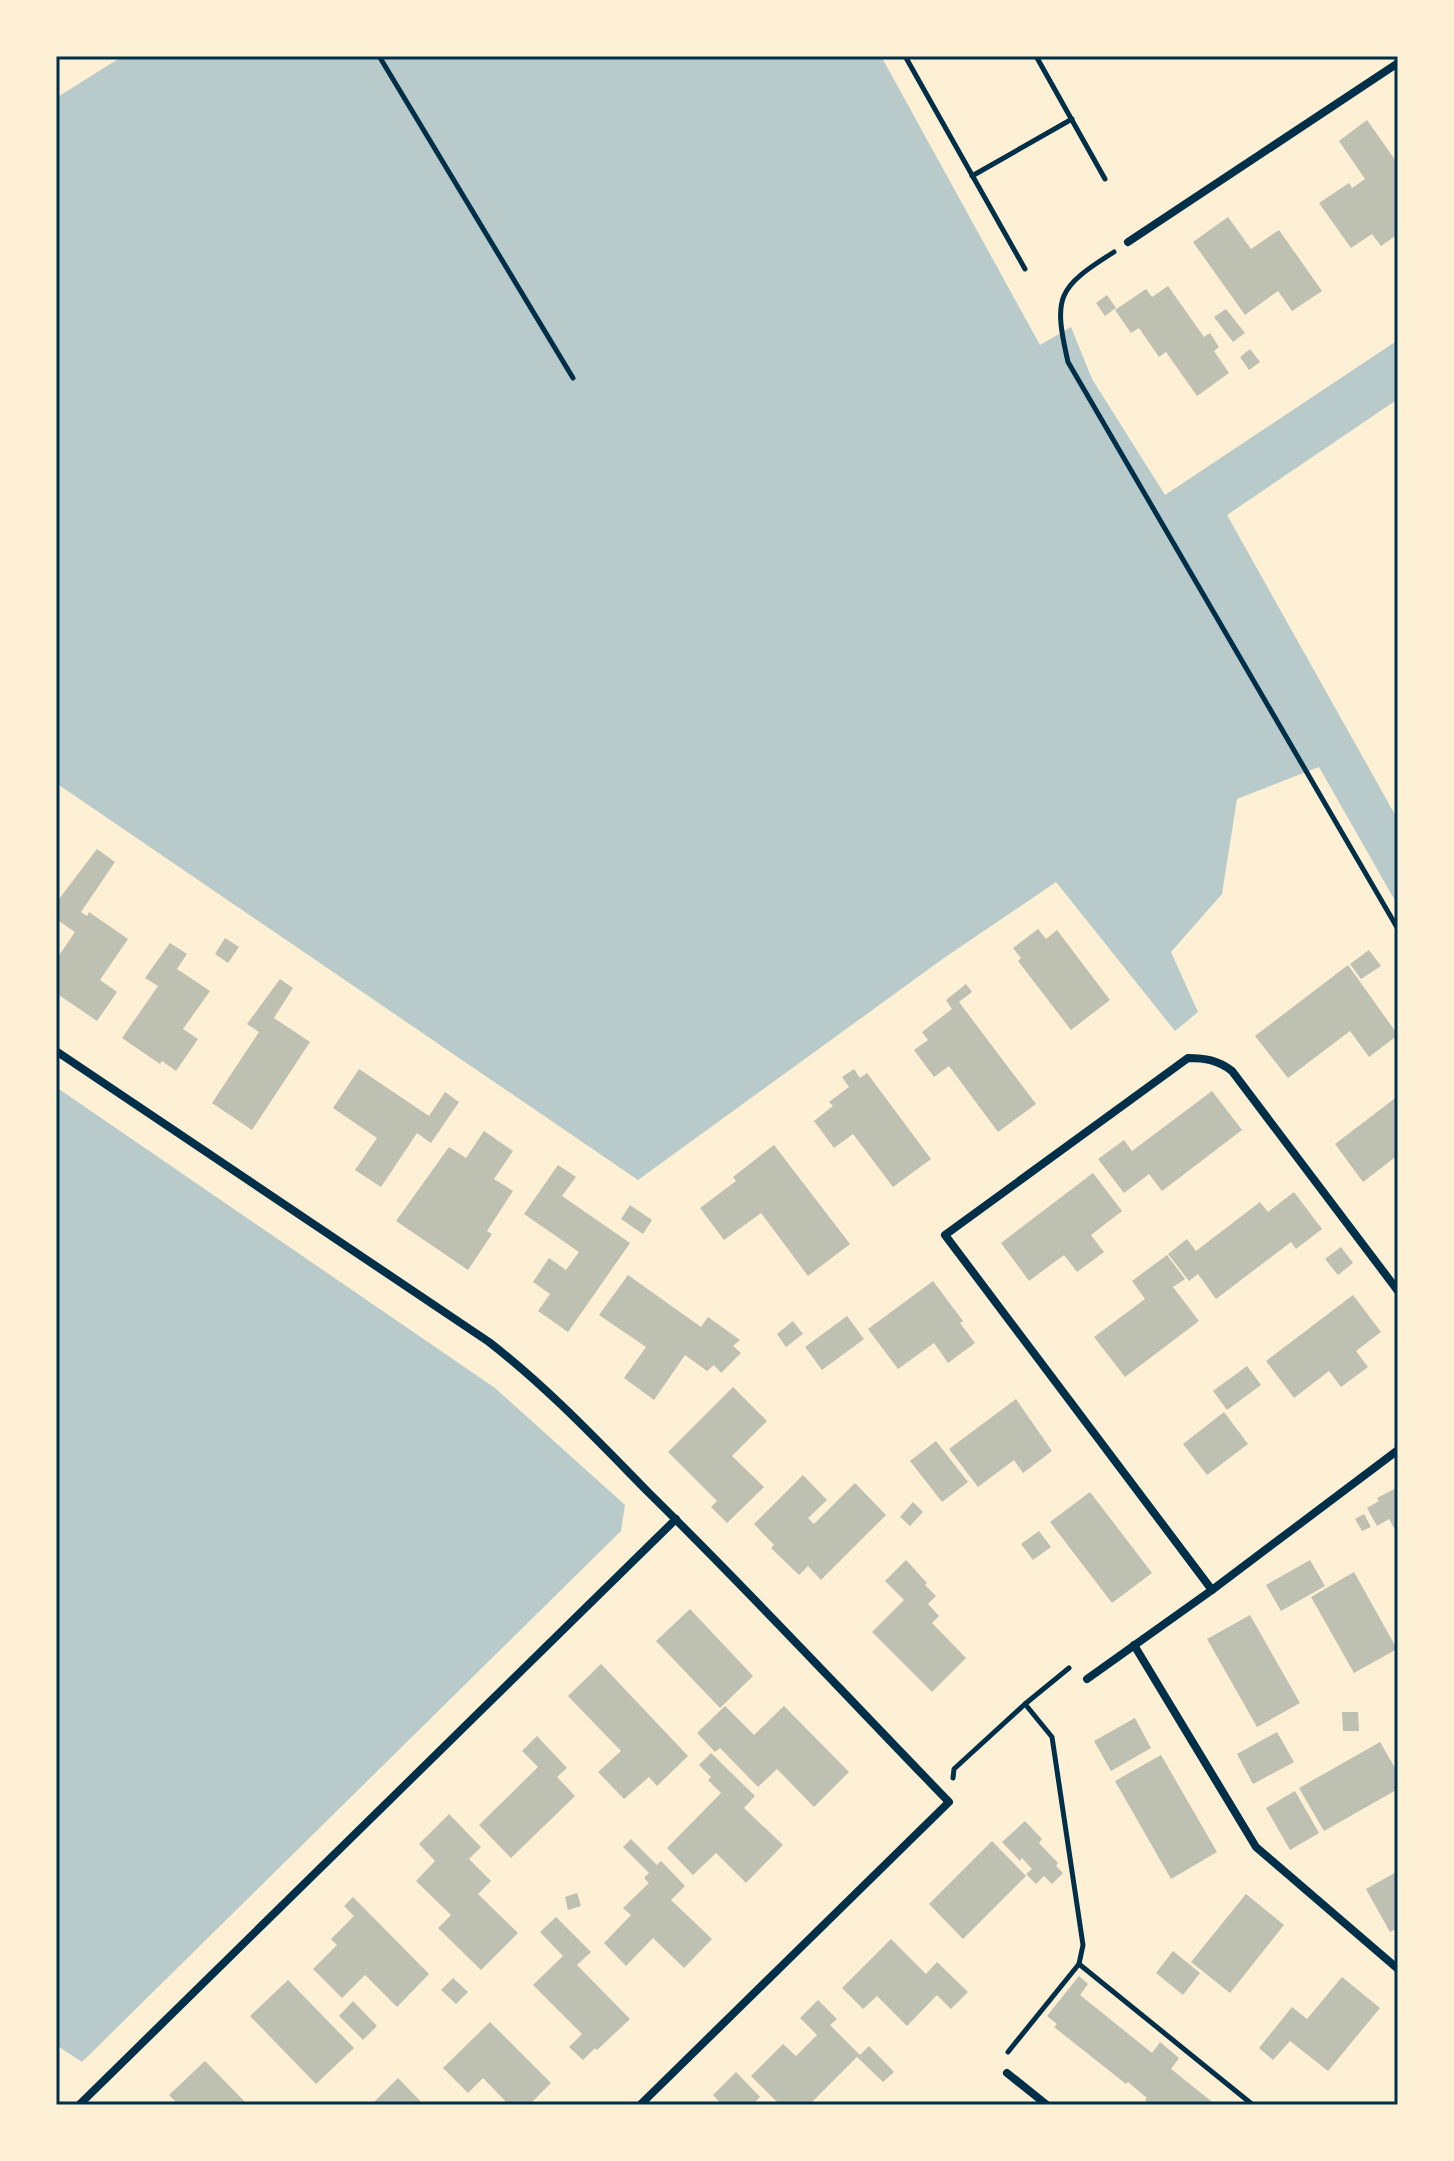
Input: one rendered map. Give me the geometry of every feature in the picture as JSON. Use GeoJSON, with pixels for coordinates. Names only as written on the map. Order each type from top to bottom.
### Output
{"type":"FeatureCollection","features":[{"type":"Feature","properties":{"kind":"street"},"geometry":{"type":"LineString","coordinates":[[1128,242],[1398,63]]}},
{"type":"Feature","properties":{"kind":"street"},"geometry":{"type":"LineString","coordinates":[[56,1051],[489,1342],[546,1390],[676,1519],[949,1802],[640,2105]]}},
{"type":"Feature","properties":{"kind":"street"},"geometry":{"type":"LineString","coordinates":[[1212,1590],[945,1235],[1188,1058],[1212,1059],[1232,1071],[1398,1291]]}},
{"type":"Feature","properties":{"kind":"street"},"geometry":{"type":"LineString","coordinates":[[1087,1679],[1212,1590],[1398,1450]]}},
{"type":"Feature","properties":{"kind":"street"},"geometry":{"type":"LineString","coordinates":[[79,2105],[676,1519]]}},
{"type":"Feature","properties":{"kind":"street"},"geometry":{"type":"LineString","coordinates":[[1134,1645],[1256,1847],[1398,1969]]}},
{"type":"Feature","properties":{"kind":"street"},"geometry":{"type":"LineString","coordinates":[[1007,2073],[1047,2105]]}},
{"type":"Feature","properties":{"kind":"path"},"geometry":{"type":"LineString","coordinates":[[379,56],[573,378]]}},
{"type":"Feature","properties":{"kind":"path"},"geometry":{"type":"LineString","coordinates":[[905,56],[1025,269]]}},
{"type":"Feature","properties":{"kind":"path"},"geometry":{"type":"LineString","coordinates":[[1036,56],[1105,179]]}},
{"type":"Feature","properties":{"kind":"path"},"geometry":{"type":"LineString","coordinates":[[972,176],[1072,119]]}},
{"type":"Feature","properties":{"kind":"path"},"geometry":{"type":"LineString","coordinates":[[1128,242],[1083,272],[1065,292],[1058,319],[1068,362],[1398,929]]}},
{"type":"Feature","properties":{"kind":"path"},"geometry":{"type":"LineString","coordinates":[[949,1802],[954,1769],[1025,1704],[1069,1668],[1087,1679]]}},
{"type":"Feature","properties":{"kind":"path"},"geometry":{"type":"LineString","coordinates":[[1007,2073],[1008,2052],[1079,1964],[1083,1945],[1052,1737],[1025,1704]]}},
{"type":"Feature","properties":{"kind":"path"},"geometry":{"type":"LineString","coordinates":[[1079,1964],[1253,2105]]}},
{"type":"Feature","properties":{"kind":"shaded area"},"geometry":{"type":"Polygon","coordinates":[[[123,56],[881,56],[1040,345],[1071,327],[1092,379],[1165,495],[1398,340],[1398,399],[1227,515],[1398,820],[1398,906],[1319,767],[1237,799],[1222,894],[1171,952],[1198,1012],[1175,1031],[1056,882],[944,958],[638,1180],[56,783],[56,98],[123,56]]]}},
{"type":"Feature","properties":{"kind":"shaded area"},"geometry":{"type":"Polygon","coordinates":[[[56,1087],[495,1388],[625,1505],[621,1531],[82,2062],[56,2045],[56,1087]]]}},
{"type":"Feature","properties":{"kind":"building"},"geometry":{"type":"Polygon","coordinates":[[[1367,120],[1398,164],[1398,234],[1381,246],[1372,234],[1351,248],[1319,203],[1349,183],[1352,188],[1365,179],[1339,141],[1367,120]]]}},
{"type":"Feature","properties":{"kind":"building"},"geometry":{"type":"Polygon","coordinates":[[[1228,217],[1251,249],[1279,230],[1322,291],[1292,311],[1278,291],[1245,315],[1193,242],[1228,217]]]}},
{"type":"Feature","properties":{"kind":"building"},"geometry":{"type":"Polygon","coordinates":[[[1168,286],[1204,337],[1210,333],[1219,347],[1214,351],[1229,373],[1197,396],[1166,352],[1159,357],[1139,328],[1131,333],[1115,310],[1146,289],[1152,297],[1168,286]]]}},
{"type":"Feature","properties":{"kind":"building"},"geometry":{"type":"Polygon","coordinates":[[[1107,295],[1116,308],[1105,316],[1096,303],[1107,295]]]}},
{"type":"Feature","properties":{"kind":"building"},"geometry":{"type":"Polygon","coordinates":[[[1226,309],[1245,333],[1233,342],[1214,317],[1226,309]]]}},
{"type":"Feature","properties":{"kind":"building"},"geometry":{"type":"Polygon","coordinates":[[[1250,349],[1260,362],[1249,370],[1240,357],[1250,349]]]}},
{"type":"Feature","properties":{"kind":"building"},"geometry":{"type":"Polygon","coordinates":[[[97,849],[115,862],[81,912],[87,916],[89,912],[128,939],[100,980],[117,992],[97,1021],[56,993],[56,960],[75,932],[56,919],[56,903],[97,849]]]}},
{"type":"Feature","properties":{"kind":"building"},"geometry":{"type":"Polygon","coordinates":[[[1038,929],[1046,939],[1057,930],[1110,1000],[1071,1030],[1018,961],[1021,958],[1013,948],[1038,929]]]}},
{"type":"Feature","properties":{"kind":"building"},"geometry":{"type":"Polygon","coordinates":[[[225,938],[239,947],[228,963],[215,954],[225,938]]]}},
{"type":"Feature","properties":{"kind":"building"},"geometry":{"type":"Polygon","coordinates":[[[170,943],[187,954],[177,969],[210,991],[183,1029],[198,1039],[176,1071],[122,1038],[158,986],[145,978],[170,943]]]}},
{"type":"Feature","properties":{"kind":"building"},"geometry":{"type":"Polygon","coordinates":[[[1369,950],[1381,966],[1361,979],[1350,964],[1369,950]]]}},
{"type":"Feature","properties":{"kind":"building"},"geometry":{"type":"Polygon","coordinates":[[[1348,965],[1398,1035],[1369,1057],[1350,1031],[1288,1078],[1255,1036],[1348,965]]]}},
{"type":"Feature","properties":{"kind":"building"},"geometry":{"type":"Polygon","coordinates":[[[280,979],[293,988],[274,1018],[310,1042],[252,1130],[212,1103],[259,1032],[247,1024],[280,979]]]}},
{"type":"Feature","properties":{"kind":"building"},"geometry":{"type":"Polygon","coordinates":[[[966,984],[972,992],[959,1002],[1036,1104],[998,1132],[949,1066],[934,1077],[914,1050],[928,1040],[922,1032],[952,1009],[946,1000],[966,984]]]}},
{"type":"Feature","properties":{"kind":"building"},"geometry":{"type":"Polygon","coordinates":[[[359,1069],[429,1116],[445,1092],[459,1102],[431,1143],[417,1133],[381,1187],[355,1170],[377,1138],[333,1108],[359,1069]]]}},
{"type":"Feature","properties":{"kind":"building"},"geometry":{"type":"Polygon","coordinates":[[[854,1069],[860,1078],[867,1073],[931,1159],[893,1187],[853,1134],[834,1148],[814,1121],[833,1106],[829,1102],[849,1087],[842,1077],[854,1069]]]}},
{"type":"Feature","properties":{"kind":"building"},"geometry":{"type":"Polygon","coordinates":[[[1212,1091],[1242,1130],[1162,1191],[1149,1174],[1124,1193],[1098,1159],[1124,1140],[1132,1151],[1212,1091]]]}},
{"type":"Feature","properties":{"kind":"building"},"geometry":{"type":"Polygon","coordinates":[[[1398,1096],[1398,1155],[1363,1182],[1335,1144],[1398,1096]]]}},
{"type":"Feature","properties":{"kind":"building"},"geometry":{"type":"Polygon","coordinates":[[[484,1131],[513,1151],[494,1179],[513,1191],[487,1231],[492,1234],[468,1270],[396,1221],[449,1147],[466,1158],[484,1131]]]}},
{"type":"Feature","properties":{"kind":"building"},"geometry":{"type":"Polygon","coordinates":[[[774,1145],[850,1244],[808,1276],[761,1213],[724,1240],[700,1208],[736,1181],[733,1177],[774,1145]]]}},
{"type":"Feature","properties":{"kind":"building"},"geometry":{"type":"Polygon","coordinates":[[[558,1165],[576,1177],[562,1196],[630,1243],[568,1332],[538,1311],[550,1294],[533,1282],[549,1258],[566,1270],[579,1252],[524,1214],[558,1165]]]}},
{"type":"Feature","properties":{"kind":"building"},"geometry":{"type":"Polygon","coordinates":[[[1093,1173],[1122,1211],[1091,1235],[1104,1252],[1077,1272],[1064,1255],[1029,1281],[1001,1243],[1093,1173]]]}},
{"type":"Feature","properties":{"kind":"building"},"geometry":{"type":"Polygon","coordinates":[[[1294,1192],[1322,1229],[1296,1249],[1291,1242],[1216,1299],[1198,1274],[1189,1281],[1168,1254],[1187,1239],[1196,1251],[1260,1202],[1268,1212],[1294,1192]]]}},
{"type":"Feature","properties":{"kind":"building"},"geometry":{"type":"Polygon","coordinates":[[[630,1205],[652,1220],[643,1234],[621,1219],[630,1205]]]}},
{"type":"Feature","properties":{"kind":"building"},"geometry":{"type":"Polygon","coordinates":[[[1341,1247],[1353,1263],[1338,1275],[1325,1259],[1341,1247]]]}},
{"type":"Feature","properties":{"kind":"building"},"geometry":{"type":"Polygon","coordinates":[[[1167,1255],[1185,1279],[1173,1287],[1199,1321],[1125,1377],[1094,1337],[1145,1299],[1132,1281],[1167,1255]]]}},
{"type":"Feature","properties":{"kind":"building"},"geometry":{"type":"Polygon","coordinates":[[[628,1275],[701,1327],[708,1317],[740,1340],[733,1346],[741,1353],[721,1373],[714,1365],[707,1371],[685,1355],[654,1400],[624,1378],[646,1347],[599,1315],[628,1275]]]}},
{"type":"Feature","properties":{"kind":"building"},"geometry":{"type":"Polygon","coordinates":[[[933,1281],[963,1321],[960,1323],[975,1343],[948,1363],[934,1343],[898,1369],[868,1329],[933,1281]]]}},
{"type":"Feature","properties":{"kind":"building"},"geometry":{"type":"Polygon","coordinates":[[[1353,1295],[1381,1332],[1356,1351],[1368,1367],[1341,1387],[1329,1371],[1294,1398],[1266,1361],[1353,1295]]]}},
{"type":"Feature","properties":{"kind":"building"},"geometry":{"type":"Polygon","coordinates":[[[847,1316],[864,1339],[822,1370],[805,1347],[847,1316]]]}},
{"type":"Feature","properties":{"kind":"building"},"geometry":{"type":"Polygon","coordinates":[[[793,1321],[803,1334],[786,1347],[777,1334],[793,1321]]]}},
{"type":"Feature","properties":{"kind":"building"},"geometry":{"type":"Polygon","coordinates":[[[1247,1366],[1261,1385],[1227,1410],[1213,1391],[1247,1366]]]}},
{"type":"Feature","properties":{"kind":"building"},"geometry":{"type":"Polygon","coordinates":[[[733,1387],[767,1421],[732,1456],[764,1487],[727,1523],[711,1507],[717,1501],[668,1452],[733,1387]]]}},
{"type":"Feature","properties":{"kind":"building"},"geometry":{"type":"Polygon","coordinates":[[[1016,1399],[1052,1451],[1023,1473],[1014,1460],[978,1487],[949,1449],[1016,1399]]]}},
{"type":"Feature","properties":{"kind":"building"},"geometry":{"type":"Polygon","coordinates":[[[1224,1412],[1248,1444],[1207,1475],[1183,1444],[1224,1412]]]}},
{"type":"Feature","properties":{"kind":"building"},"geometry":{"type":"Polygon","coordinates":[[[936,1441],[968,1482],[942,1502],[910,1461],[936,1441]]]}},
{"type":"Feature","properties":{"kind":"building"},"geometry":{"type":"Polygon","coordinates":[[[803,1475],[827,1500],[808,1518],[814,1524],[855,1483],[886,1515],[821,1580],[808,1566],[799,1575],[771,1548],[774,1545],[754,1524],[803,1475]]]}},
{"type":"Feature","properties":{"kind":"building"},"geometry":{"type":"Polygon","coordinates":[[[1398,1487],[1398,1525],[1394,1528],[1389,1519],[1377,1526],[1367,1508],[1379,1501],[1377,1498],[1398,1487]]]}},
{"type":"Feature","properties":{"kind":"building"},"geometry":{"type":"Polygon","coordinates":[[[1090,1492],[1152,1573],[1112,1603],[1050,1522],[1090,1492]]]}},
{"type":"Feature","properties":{"kind":"building"},"geometry":{"type":"Polygon","coordinates":[[[913,1502],[923,1512],[910,1526],[900,1517],[913,1502]]]}},
{"type":"Feature","properties":{"kind":"building"},"geometry":{"type":"Polygon","coordinates":[[[1364,1514],[1371,1527],[1362,1531],[1355,1519],[1364,1514]]]}},
{"type":"Feature","properties":{"kind":"building"},"geometry":{"type":"Polygon","coordinates":[[[1039,1531],[1051,1547],[1033,1560],[1021,1544],[1039,1531]]]}},
{"type":"Feature","properties":{"kind":"building"},"geometry":{"type":"Polygon","coordinates":[[[906,1560],[936,1596],[928,1604],[939,1616],[932,1623],[966,1658],[932,1692],[872,1632],[904,1600],[885,1581],[906,1560]]]}},
{"type":"Feature","properties":{"kind":"building"},"geometry":{"type":"Polygon","coordinates":[[[1310,1560],[1325,1586],[1281,1611],[1266,1585],[1310,1560]]]}},
{"type":"Feature","properties":{"kind":"building"},"geometry":{"type":"Polygon","coordinates":[[[1354,1572],[1397,1649],[1354,1673],[1311,1597],[1354,1572]]]}},
{"type":"Feature","properties":{"kind":"building"},"geometry":{"type":"Polygon","coordinates":[[[690,1609],[753,1676],[720,1708],[656,1641],[690,1609]]]}},
{"type":"Feature","properties":{"kind":"building"},"geometry":{"type":"Polygon","coordinates":[[[1250,1615],[1300,1703],[1257,1727],[1207,1639],[1250,1615]]]}},
{"type":"Feature","properties":{"kind":"building"},"geometry":{"type":"Polygon","coordinates":[[[601,1664],[688,1756],[657,1786],[649,1777],[624,1799],[598,1772],[621,1751],[568,1696],[601,1664]]]}},
{"type":"Feature","properties":{"kind":"building"},"geometry":{"type":"Polygon","coordinates":[[[725,1706],[754,1735],[784,1706],[849,1772],[814,1807],[777,1769],[758,1787],[720,1748],[715,1752],[697,1733],[725,1706]]]}},
{"type":"Feature","properties":{"kind":"building"},"geometry":{"type":"Polygon","coordinates":[[[1342,1712],[1358,1712],[1359,1731],[1343,1731],[1342,1712]]]}},
{"type":"Feature","properties":{"kind":"building"},"geometry":{"type":"Polygon","coordinates":[[[1135,1718],[1151,1748],[1111,1771],[1094,1741],[1135,1718]]]}},
{"type":"Feature","properties":{"kind":"building"},"geometry":{"type":"Polygon","coordinates":[[[1277,1732],[1294,1762],[1253,1784],[1237,1754],[1277,1732]]]}},
{"type":"Feature","properties":{"kind":"building"},"geometry":{"type":"Polygon","coordinates":[[[537,1736],[567,1768],[557,1777],[575,1796],[511,1858],[479,1825],[538,1767],[522,1751],[537,1736]]]}},
{"type":"Feature","properties":{"kind":"building"},"geometry":{"type":"Polygon","coordinates":[[[1380,1742],[1398,1773],[1398,1789],[1324,1831],[1299,1788],[1380,1742]]]}},
{"type":"Feature","properties":{"kind":"building"},"geometry":{"type":"Polygon","coordinates":[[[711,1753],[755,1796],[744,1808],[783,1845],[746,1883],[716,1853],[693,1875],[667,1848],[721,1793],[699,1765],[711,1753]]]}},
{"type":"Feature","properties":{"kind":"building"},"geometry":{"type":"Polygon","coordinates":[[[1161,1755],[1217,1852],[1171,1879],[1115,1781],[1161,1755]]]}},
{"type":"Feature","properties":{"kind":"building"},"geometry":{"type":"Polygon","coordinates":[[[1295,1791],[1319,1833],[1290,1850],[1266,1808],[1295,1791]]]}},
{"type":"Feature","properties":{"kind":"building"},"geometry":{"type":"Polygon","coordinates":[[[449,1814],[481,1847],[469,1859],[491,1881],[478,1894],[518,1933],[481,1970],[438,1928],[451,1915],[416,1881],[435,1861],[419,1844],[449,1814]]]}},
{"type":"Feature","properties":{"kind":"building"},"geometry":{"type":"Polygon","coordinates":[[[1025,1821],[1042,1839],[1039,1843],[1063,1873],[1052,1884],[1044,1876],[1036,1884],[1026,1874],[1032,1869],[1002,1842],[1025,1821]]]}},
{"type":"Feature","properties":{"kind":"building"},"geometry":{"type":"Polygon","coordinates":[[[631,1839],[657,1865],[661,1861],[685,1886],[671,1900],[712,1939],[684,1968],[653,1938],[626,1966],[604,1943],[631,1915],[623,1908],[649,1883],[644,1878],[649,1873],[623,1847],[631,1839]]]}},
{"type":"Feature","properties":{"kind":"building"},"geometry":{"type":"Polygon","coordinates":[[[992,1841],[1026,1876],[963,1939],[929,1904],[992,1841]]]}},
{"type":"Feature","properties":{"kind":"building"},"geometry":{"type":"Polygon","coordinates":[[[1398,1871],[1398,1928],[1390,1932],[1366,1889],[1398,1871]]]}},
{"type":"Feature","properties":{"kind":"building"},"geometry":{"type":"Polygon","coordinates":[[[577,1893],[581,1906],[568,1910],[565,1897],[577,1893]]]}},
{"type":"Feature","properties":{"kind":"building"},"geometry":{"type":"Polygon","coordinates":[[[1246,1894],[1284,1925],[1230,1993],[1191,1962],[1246,1894]]]}},
{"type":"Feature","properties":{"kind":"building"},"geometry":{"type":"Polygon","coordinates":[[[353,1897],[429,1974],[397,2007],[365,1975],[342,1998],[313,1969],[337,1945],[331,1939],[354,1916],[344,1906],[353,1897]]]}},
{"type":"Feature","properties":{"kind":"building"},"geometry":{"type":"Polygon","coordinates":[[[556,1917],[591,1952],[577,1965],[630,2019],[583,2060],[569,2047],[582,2034],[533,1985],[563,1956],[540,1932],[556,1917]]]}},
{"type":"Feature","properties":{"kind":"building"},"geometry":{"type":"Polygon","coordinates":[[[891,1939],[926,1974],[937,1962],[968,1992],[951,2009],[937,1995],[907,2026],[877,1996],[863,2009],[842,1988],[891,1939]]]}},
{"type":"Feature","properties":{"kind":"building"},"geometry":{"type":"Polygon","coordinates":[[[1173,1951],[1200,1973],[1183,1995],[1156,1973],[1173,1951]]]}},
{"type":"Feature","properties":{"kind":"building"},"geometry":{"type":"Polygon","coordinates":[[[1079,1976],[1088,1984],[1080,1995],[1152,2053],[1160,2042],[1179,2058],[1171,2069],[1216,2105],[1152,2105],[1128,2082],[1126,2084],[1054,2027],[1057,2024],[1047,2016],[1079,1976]]]}},
{"type":"Feature","properties":{"kind":"building"},"geometry":{"type":"Polygon","coordinates":[[[1342,1977],[1380,2008],[1328,2071],[1290,2041],[1273,2060],[1259,2048],[1292,2007],[1307,2019],[1342,1977]]]}},
{"type":"Feature","properties":{"kind":"building"},"geometry":{"type":"Polygon","coordinates":[[[453,1978],[468,1992],[456,2004],[441,1990],[453,1978]]]}},
{"type":"Feature","properties":{"kind":"building"},"geometry":{"type":"Polygon","coordinates":[[[288,1980],[354,2048],[316,2084],[250,2016],[288,1980]]]}},
{"type":"Feature","properties":{"kind":"building"},"geometry":{"type":"Polygon","coordinates":[[[818,2000],[837,2019],[830,2025],[860,2055],[869,2046],[894,2072],[883,2082],[857,2057],[809,2105],[780,2105],[751,2076],[783,2044],[796,2056],[817,2035],[800,2018],[818,2000]]]}},
{"type":"Feature","properties":{"kind":"building"},"geometry":{"type":"Polygon","coordinates":[[[353,2001],[377,2026],[363,2040],[339,2016],[353,2001]]]}},
{"type":"Feature","properties":{"kind":"building"},"geometry":{"type":"Polygon","coordinates":[[[490,2022],[551,2083],[529,2105],[509,2105],[483,2078],[468,2093],[443,2068],[490,2022]]]}},
{"type":"Feature","properties":{"kind":"building"},"geometry":{"type":"Polygon","coordinates":[[[205,2061],[248,2105],[179,2105],[169,2095],[205,2061]]]}},
{"type":"Feature","properties":{"kind":"building"},"geometry":{"type":"Polygon","coordinates":[[[736,2072],[760,2097],[752,2105],[722,2105],[713,2095],[736,2072]]]}},
{"type":"Feature","properties":{"kind":"building"},"geometry":{"type":"Polygon","coordinates":[[[398,2078],[424,2105],[371,2105],[398,2078]]]}}]}
